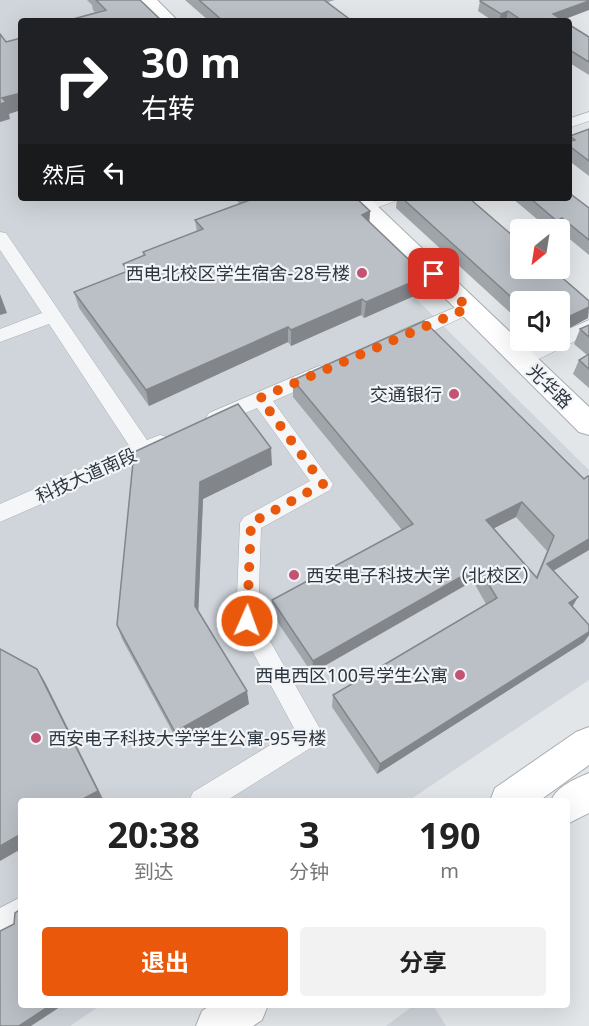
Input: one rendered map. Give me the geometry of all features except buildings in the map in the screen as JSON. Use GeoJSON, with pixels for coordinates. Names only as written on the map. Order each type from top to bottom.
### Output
{"type":"FeatureCollection","features":[{"type":"Feature","properties":{"kind":"street"},"geometry":{"type":"LineString","coordinates":[[147,0],[166,18]]}},
{"type":"Feature","properties":{"kind":"street"},"geometry":{"type":"LineString","coordinates":[[572,122],[589,116]]}},
{"type":"Feature","properties":{"kind":"street","name":"光华路"},"geometry":{"type":"LineString","coordinates":[[370,201],[468,308],[589,424]]}},
{"type":"Feature","properties":{"kind":"street"},"geometry":{"type":"LineString","coordinates":[[0,237],[143,450]]}},
{"type":"Feature","properties":{"kind":"street"},"geometry":{"type":"LineString","coordinates":[[381,346],[468,308]]}},
{"type":"Feature","properties":{"kind":"street"},"geometry":{"type":"LineString","coordinates":[[0,336],[52,316]]}},
{"type":"Feature","properties":{"kind":"street"},"geometry":{"type":"LineString","coordinates":[[570,335],[589,326]]}},
{"type":"Feature","properties":{"kind":"street"},"geometry":{"type":"LineString","coordinates":[[522,359],[538,351]]}},
{"type":"Feature","properties":{"kind":"street"},"geometry":{"type":"LineString","coordinates":[[196,427],[337,365]]}},
{"type":"Feature","properties":{"kind":"street"},"geometry":{"type":"LineString","coordinates":[[207,798],[311,734],[247,621],[251,523],[323,484],[260,398]]}},
{"type":"Feature","properties":{"kind":"street","name":"科技大道南段"},"geometry":{"type":"LineString","coordinates":[[0,513],[175,436]]}},
{"type":"Feature","properties":{"kind":"street"},"geometry":{"type":"LineString","coordinates":[[512,798],[589,744]]}},
{"type":"Feature","properties":{"kind":"street"},"geometry":{"type":"LineString","coordinates":[[570,804],[589,791]]}},
{"type":"Feature","properties":{"kind":"street"},"geometry":{"type":"LineString","coordinates":[[0,924],[18,913]]}},
{"type":"Feature","properties":{"kind":"street"},"geometry":{"type":"LineString","coordinates":[[217,1026],[243,1008]]}},
{"type":"Feature","properties":{"kind":"shaded area","name":"西安电子科技大学（北校区）"},"geometry":{"type":"Polygon","coordinates":[[[0,0],[114,0],[132,18],[18,18],[18,201],[317,201],[589,470],[589,680],[412,798],[18,798],[18,1008],[97,1008],[70,1026],[0,1026],[0,0]]]}},
{"type":"Feature","properties":{"kind":"shaded area"},"geometry":{"type":"Polygon","coordinates":[[[410,1008],[435,1008],[446,1026],[386,1026],[410,1008]]]}},
{"type":"Feature","properties":{"kind":"place","name":"西电北校区学生宿舍-28号楼"},"geometry":{"type":"Point","coordinates":[362,273]}},
{"type":"Feature","properties":{"kind":"place","name":"交通银行"},"geometry":{"type":"Point","coordinates":[454,394]}},
{"type":"Feature","properties":{"kind":"place","name":"西安电子科技大学（北校区）"},"geometry":{"type":"Point","coordinates":[294,575]}},
{"type":"Feature","properties":{"kind":"place","name":"西电西区100号学生公寓"},"geometry":{"type":"Point","coordinates":[460,675]}},
{"type":"Feature","properties":{"kind":"place","name":"西安电子科技大学学生公寓-95号楼"},"geometry":{"type":"Point","coordinates":[36,738]}},
{"type":"Feature","properties":{"kind":"route"},"geometry":{"type":"LineString","coordinates":[[247,621],[251,523],[323,484],[260,398],[468,308],[434,274]]}}]}
